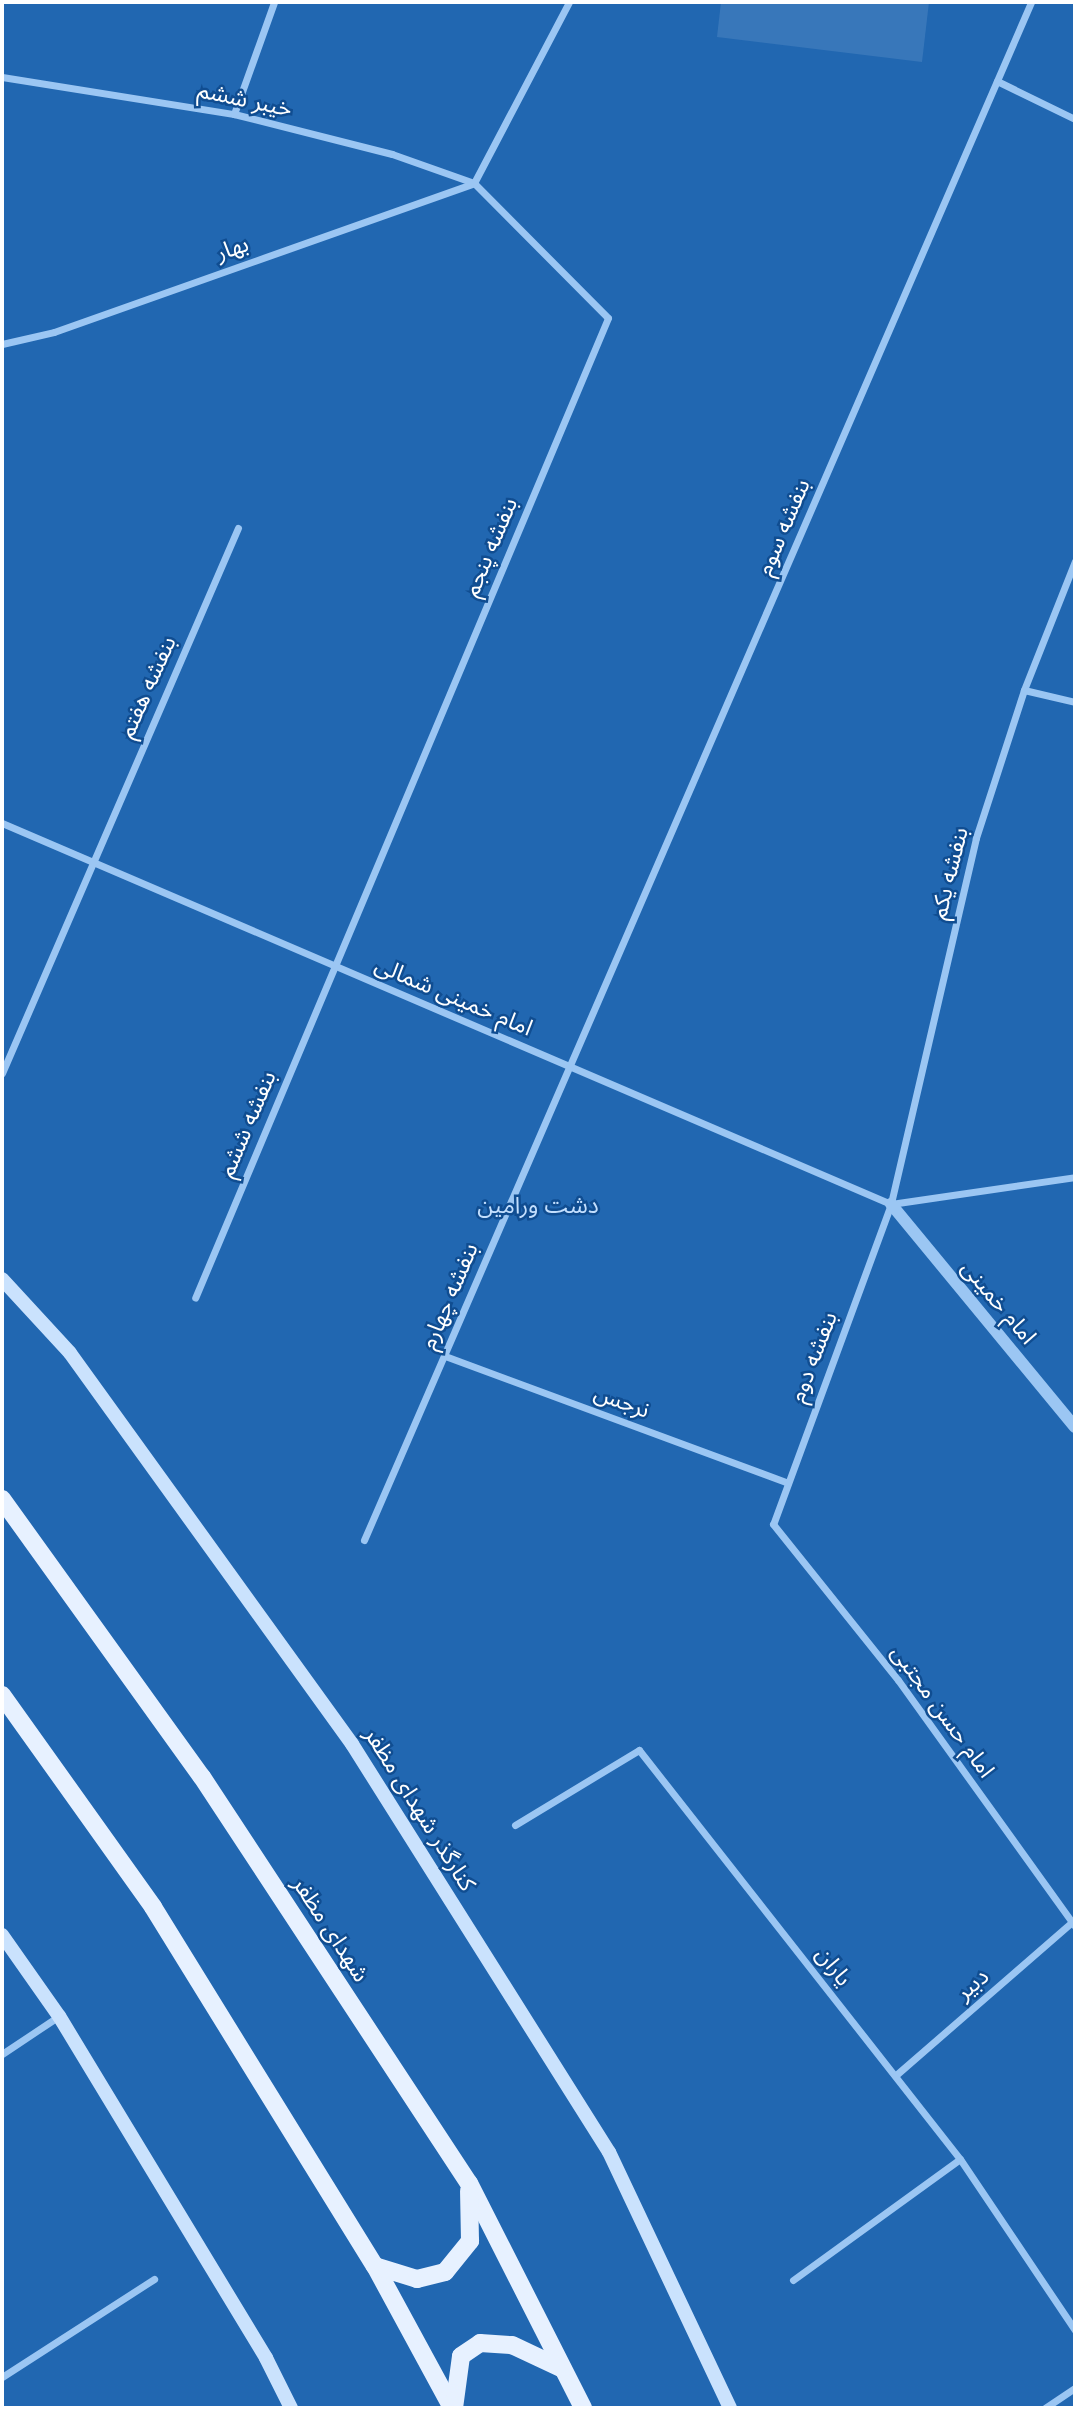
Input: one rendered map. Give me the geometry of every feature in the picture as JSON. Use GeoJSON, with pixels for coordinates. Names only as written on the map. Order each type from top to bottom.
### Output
{"type":"FeatureCollection","features":[{"type":"Feature","properties":{"kind":"main road","name":"کنارگذر شهدای مظفر"},"geometry":{"type":"LineString","coordinates":[[2,1279],[70,1353],[352,1744],[609,2152],[730,2408]]}},
{"type":"Feature","properties":{"kind":"main road","name":"شهدای مظفر"},"geometry":{"type":"LineString","coordinates":[[2,1499],[202,1777],[469,2183],[583,2408]]}},
{"type":"Feature","properties":{"kind":"main road"},"geometry":{"type":"LineString","coordinates":[[2,1695],[153,1907],[375,2266],[453,2408]]}},
{"type":"Feature","properties":{"kind":"main road"},"geometry":{"type":"LineString","coordinates":[[2,1935],[59,2016],[266,2358],[291,2408]]}},
{"type":"Feature","properties":{"kind":"main road"},"geometry":{"type":"LineString","coordinates":[[375,2266],[417,2279],[445,2272],[459,2261],[470,2241],[469,2183]]}},
{"type":"Feature","properties":{"kind":"main road"},"geometry":{"type":"LineString","coordinates":[[453,2408],[461,2356],[480,2343],[512,2345],[563,2369]]}},
{"type":"Feature","properties":{"kind":"street"},"geometry":{"type":"LineString","coordinates":[[234,114],[274,2]]}},
{"type":"Feature","properties":{"kind":"street"},"geometry":{"type":"LineString","coordinates":[[474,183],[569,2]]}},
{"type":"Feature","properties":{"kind":"street","name":"بنفشه سوم"},"geometry":{"type":"LineString","coordinates":[[570,1067],[1031,2]]}},
{"type":"Feature","properties":{"kind":"street","name":"خیبر ششم"},"geometry":{"type":"LineString","coordinates":[[2,77],[234,114],[392,154],[474,183]]}},
{"type":"Feature","properties":{"kind":"street"},"geometry":{"type":"LineString","coordinates":[[997,80],[1075,120]]}},
{"type":"Feature","properties":{"kind":"street","name":"بهار"},"geometry":{"type":"LineString","coordinates":[[2,344],[54,332],[474,183]]}},
{"type":"Feature","properties":{"kind":"street","name":"بنفشه پنجم"},"geometry":{"type":"LineString","coordinates":[[334,966],[608,317],[474,183]]}},
{"type":"Feature","properties":{"kind":"street","name":"بنفشه هفتم"},"geometry":{"type":"LineString","coordinates":[[2,1073],[238,528]]}},
{"type":"Feature","properties":{"kind":"street","name":"بنفشه یکم"},"geometry":{"type":"LineString","coordinates":[[891,1204],[976,838],[1024,690],[1075,561]]}},
{"type":"Feature","properties":{"kind":"street"},"geometry":{"type":"LineString","coordinates":[[1024,690],[1075,702]]}},
{"type":"Feature","properties":{"kind":"street","name":"امام خمینی شمالی"},"geometry":{"type":"LineString","coordinates":[[2,824],[891,1204]]}},
{"type":"Feature","properties":{"kind":"street","name":"بنفشه ششم"},"geometry":{"type":"LineString","coordinates":[[195,1298],[334,966]]}},
{"type":"Feature","properties":{"kind":"street","name":"بنفشه چهارم"},"geometry":{"type":"LineString","coordinates":[[364,1540],[570,1067]]}},
{"type":"Feature","properties":{"kind":"street"},"geometry":{"type":"LineString","coordinates":[[891,1204],[1075,1177]]}},
{"type":"Feature","properties":{"kind":"street","name":"امام خمینی"},"geometry":{"type":"LineString","coordinates":[[891,1204],[1075,1427]]}},
{"type":"Feature","properties":{"kind":"street","name":"بنفشه دوم"},"geometry":{"type":"LineString","coordinates":[[773,1524],[786,1482],[891,1204]]}},
{"type":"Feature","properties":{"kind":"street","name":"نرجس"},"geometry":{"type":"LineString","coordinates":[[444,1356],[786,1482]]}},
{"type":"Feature","properties":{"kind":"street","name":"امام حسن مجتبی"},"geometry":{"type":"LineString","coordinates":[[773,1524],[898,1680],[1074,1924]]}},
{"type":"Feature","properties":{"kind":"street","name":"یاران"},"geometry":{"type":"LineString","coordinates":[[515,1825],[639,1750],[960,2159],[1075,2330]]}},
{"type":"Feature","properties":{"kind":"street","name":"دبیر"},"geometry":{"type":"LineString","coordinates":[[896,2075],[1074,1924]]}},
{"type":"Feature","properties":{"kind":"street"},"geometry":{"type":"LineString","coordinates":[[2,2054],[59,2016]]}},
{"type":"Feature","properties":{"kind":"street"},"geometry":{"type":"LineString","coordinates":[[793,2280],[960,2159]]}},
{"type":"Feature","properties":{"kind":"street"},"geometry":{"type":"LineString","coordinates":[[2,2377],[154,2279]]}},
{"type":"Feature","properties":{"kind":"street"},"geometry":{"type":"LineString","coordinates":[[1045,2408],[1075,2388]]}},
{"type":"Feature","properties":{"kind":"green space","name":"دشت ورامین"},"geometry":{"type":"Polygon","coordinates":[[[2,2],[1075,2],[1075,2408],[2,2408],[2,2]]]}},
{"type":"Feature","properties":{"kind":"building"},"geometry":{"type":"Polygon","coordinates":[[[721,2],[929,2],[922,62],[717,37],[721,2]]]}}]}
